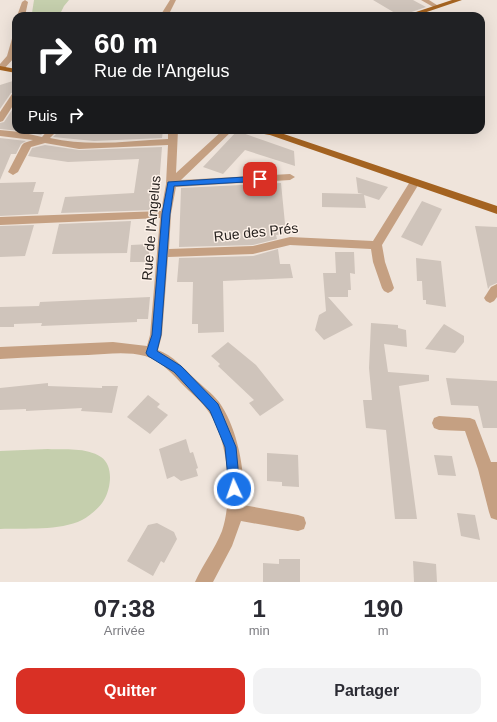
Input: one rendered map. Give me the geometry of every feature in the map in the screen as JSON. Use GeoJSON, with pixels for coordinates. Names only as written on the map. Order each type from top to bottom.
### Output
{"type":"FeatureCollection","features":[{"type":"Feature","properties":{"kind":"main road"},"geometry":{"type":"LineString","coordinates":[[421,12],[459,0]]}},
{"type":"Feature","properties":{"kind":"main road"},"geometry":{"type":"LineString","coordinates":[[0,68],[12,70]]}},
{"type":"Feature","properties":{"kind":"main road"},"geometry":{"type":"LineString","coordinates":[[275,134],[497,210]]}},
{"type":"Feature","properties":{"kind":"street"},"geometry":{"type":"LineString","coordinates":[[166,12],[173,0]]}},
{"type":"Feature","properties":{"kind":"street"},"geometry":{"type":"LineString","coordinates":[[424,0],[437,7]]}},
{"type":"Feature","properties":{"kind":"street"},"geometry":{"type":"LineString","coordinates":[[22,12],[25,2]]}},
{"type":"Feature","properties":{"kind":"street"},"geometry":{"type":"LineString","coordinates":[[0,68],[12,57]]}},
{"type":"Feature","properties":{"kind":"street"},"geometry":{"type":"LineString","coordinates":[[0,119],[12,101]]}},
{"type":"Feature","properties":{"kind":"street"},"geometry":{"type":"LineString","coordinates":[[0,133],[12,133]]}},
{"type":"Feature","properties":{"kind":"street"},"geometry":{"type":"LineString","coordinates":[[21,134],[79,146],[172,142]]}},
{"type":"Feature","properties":{"kind":"street"},"geometry":{"type":"LineString","coordinates":[[13,172],[27,145],[44,140],[49,134]]}},
{"type":"Feature","properties":{"kind":"street","name":"Rue de l'Angelus"},"geometry":{"type":"LineString","coordinates":[[151,353],[156,335],[166,214],[171,184],[173,134]]}},
{"type":"Feature","properties":{"kind":"street"},"geometry":{"type":"LineString","coordinates":[[171,184],[224,134]]}},
{"type":"Feature","properties":{"kind":"street"},"geometry":{"type":"LineString","coordinates":[[171,184],[290,177]]}},
{"type":"Feature","properties":{"kind":"street"},"geometry":{"type":"LineString","coordinates":[[388,288],[379,262],[376,245],[415,182]]}},
{"type":"Feature","properties":{"kind":"street"},"geometry":{"type":"LineString","coordinates":[[0,220],[166,214]]}},
{"type":"Feature","properties":{"kind":"street","name":"Rue des Prés"},"geometry":{"type":"LineString","coordinates":[[163,253],[253,250],[290,241],[376,245]]}},
{"type":"Feature","properties":{"kind":"street"},"geometry":{"type":"LineString","coordinates":[[0,353],[113,348],[132,349],[151,353],[177,369],[214,407],[230,447],[234,477],[234,512],[230,531],[219,556],[204,582]]}},
{"type":"Feature","properties":{"kind":"street"},"geometry":{"type":"LineString","coordinates":[[439,423],[470,425],[492,470],[497,512]]}},
{"type":"Feature","properties":{"kind":"street"},"geometry":{"type":"LineString","coordinates":[[234,512],[298,523]]}},
{"type":"Feature","properties":{"kind":"green space"},"geometry":{"type":"Polygon","coordinates":[[[34,0],[69,0],[61,12],[32,12],[34,0]]]}},
{"type":"Feature","properties":{"kind":"green space"},"geometry":{"type":"Polygon","coordinates":[[[48,449],[82,450],[101,457],[105,461],[110,471],[110,483],[104,500],[91,514],[73,524],[42,528],[0,529],[0,451],[48,449]]]}},
{"type":"Feature","properties":{"kind":"building"},"geometry":{"type":"Polygon","coordinates":[[[373,0],[413,0],[426,7],[412,12],[393,12],[373,0]]]}},
{"type":"Feature","properties":{"kind":"building"},"geometry":{"type":"Polygon","coordinates":[[[12,81],[12,93],[0,109],[0,85],[12,81]]]}},
{"type":"Feature","properties":{"kind":"building"},"geometry":{"type":"Polygon","coordinates":[[[12,110],[12,130],[0,129],[0,123],[4,122],[12,110]]]}},
{"type":"Feature","properties":{"kind":"building"},"geometry":{"type":"Polygon","coordinates":[[[56,134],[162,134],[162,138],[94,141],[53,137],[56,134]]]}},
{"type":"Feature","properties":{"kind":"building"},"geometry":{"type":"Polygon","coordinates":[[[234,134],[246,134],[294,151],[295,166],[245,150],[223,174],[203,167],[234,134]]]}},
{"type":"Feature","properties":{"kind":"building"},"geometry":{"type":"Polygon","coordinates":[[[0,138],[26,141],[21,144],[16,154],[11,154],[0,180],[0,138]]]}},
{"type":"Feature","properties":{"kind":"building"},"geometry":{"type":"Polygon","coordinates":[[[45,145],[79,150],[162,147],[157,210],[61,213],[65,197],[134,193],[139,159],[68,162],[28,156],[32,148],[45,145]]]}},
{"type":"Feature","properties":{"kind":"building"},"geometry":{"type":"Polygon","coordinates":[[[356,177],[388,187],[379,200],[364,195],[366,208],[322,207],[322,193],[363,194],[358,193],[356,177]]]}},
{"type":"Feature","properties":{"kind":"building"},"geometry":{"type":"Polygon","coordinates":[[[36,182],[33,192],[44,192],[38,214],[0,216],[0,183],[36,182]]]}},
{"type":"Feature","properties":{"kind":"building"},"geometry":{"type":"Polygon","coordinates":[[[281,183],[286,234],[276,235],[277,239],[253,245],[179,247],[181,188],[281,183]]]}},
{"type":"Feature","properties":{"kind":"building"},"geometry":{"type":"Polygon","coordinates":[[[422,201],[442,209],[422,246],[401,237],[422,201]]]}},
{"type":"Feature","properties":{"kind":"building"},"geometry":{"type":"Polygon","coordinates":[[[131,221],[127,253],[52,254],[59,224],[131,221]]]}},
{"type":"Feature","properties":{"kind":"building"},"geometry":{"type":"Polygon","coordinates":[[[34,225],[25,256],[0,257],[0,226],[34,225]]]}},
{"type":"Feature","properties":{"kind":"building"},"geometry":{"type":"Polygon","coordinates":[[[475,226],[497,227],[497,283],[490,286],[488,289],[475,226]]]}},
{"type":"Feature","properties":{"kind":"building"},"geometry":{"type":"Polygon","coordinates":[[[150,244],[148,262],[130,262],[131,245],[150,244]]]}},
{"type":"Feature","properties":{"kind":"building"},"geometry":{"type":"Polygon","coordinates":[[[278,249],[280,264],[290,264],[293,278],[223,281],[224,332],[198,333],[198,324],[192,324],[193,282],[177,282],[179,258],[253,256],[278,249]]]}},
{"type":"Feature","properties":{"kind":"building"},"geometry":{"type":"Polygon","coordinates":[[[335,252],[354,252],[355,274],[350,273],[351,290],[348,290],[348,297],[328,297],[353,325],[324,340],[315,330],[319,315],[326,311],[323,273],[336,273],[335,252]]]}},
{"type":"Feature","properties":{"kind":"building"},"geometry":{"type":"Polygon","coordinates":[[[416,258],[441,261],[446,307],[426,304],[426,300],[423,300],[422,281],[417,281],[416,258]]]}},
{"type":"Feature","properties":{"kind":"building"},"geometry":{"type":"Polygon","coordinates":[[[150,297],[148,319],[137,319],[137,322],[41,326],[42,323],[14,324],[14,327],[0,327],[0,307],[39,306],[40,302],[150,297]]]}},
{"type":"Feature","properties":{"kind":"building"},"geometry":{"type":"Polygon","coordinates":[[[371,323],[398,325],[398,328],[406,330],[407,347],[384,344],[388,372],[429,375],[429,381],[399,386],[417,519],[395,519],[386,430],[366,428],[363,400],[372,400],[369,368],[371,323]]]}},
{"type":"Feature","properties":{"kind":"building"},"geometry":{"type":"Polygon","coordinates":[[[444,324],[464,336],[464,342],[455,353],[425,349],[444,324]]]}},
{"type":"Feature","properties":{"kind":"building"},"geometry":{"type":"Polygon","coordinates":[[[228,342],[256,365],[284,400],[260,416],[249,403],[254,400],[218,366],[220,364],[211,356],[228,342]]]}},
{"type":"Feature","properties":{"kind":"building"},"geometry":{"type":"Polygon","coordinates":[[[446,378],[497,381],[497,428],[483,428],[478,406],[451,405],[446,378]]]}},
{"type":"Feature","properties":{"kind":"building"},"geometry":{"type":"Polygon","coordinates":[[[48,383],[48,386],[102,388],[102,386],[118,386],[112,413],[81,411],[82,408],[26,411],[26,409],[0,410],[0,388],[48,383]]]}},
{"type":"Feature","properties":{"kind":"building"},"geometry":{"type":"Polygon","coordinates":[[[148,395],[160,404],[157,407],[168,415],[150,434],[127,417],[148,395]]]}},
{"type":"Feature","properties":{"kind":"building"},"geometry":{"type":"Polygon","coordinates":[[[186,439],[190,453],[193,452],[198,468],[196,469],[198,476],[181,481],[174,476],[167,479],[159,449],[186,439]]]}},
{"type":"Feature","properties":{"kind":"building"},"geometry":{"type":"Polygon","coordinates":[[[267,453],[298,455],[299,487],[282,486],[282,482],[267,481],[267,453]]]}},
{"type":"Feature","properties":{"kind":"building"},"geometry":{"type":"Polygon","coordinates":[[[434,455],[452,456],[456,476],[438,475],[434,455]]]}},
{"type":"Feature","properties":{"kind":"building"},"geometry":{"type":"Polygon","coordinates":[[[457,513],[475,515],[480,540],[461,536],[457,513]]]}},
{"type":"Feature","properties":{"kind":"building"},"geometry":{"type":"Polygon","coordinates":[[[157,523],[174,532],[177,539],[164,563],[161,561],[153,576],[127,561],[148,525],[157,523]]]}},
{"type":"Feature","properties":{"kind":"building"},"geometry":{"type":"Polygon","coordinates":[[[279,559],[300,559],[300,582],[263,582],[263,563],[279,564],[279,559]]]}},
{"type":"Feature","properties":{"kind":"building"},"geometry":{"type":"Polygon","coordinates":[[[413,561],[436,564],[437,582],[414,582],[413,561]]]}},
{"type":"Feature","properties":{"kind":"route"},"geometry":{"type":"LineString","coordinates":[[234,489],[230,447],[224,428],[214,407],[177,369],[164,359],[151,353],[156,335],[166,214],[171,184],[260,179]]}}]}
